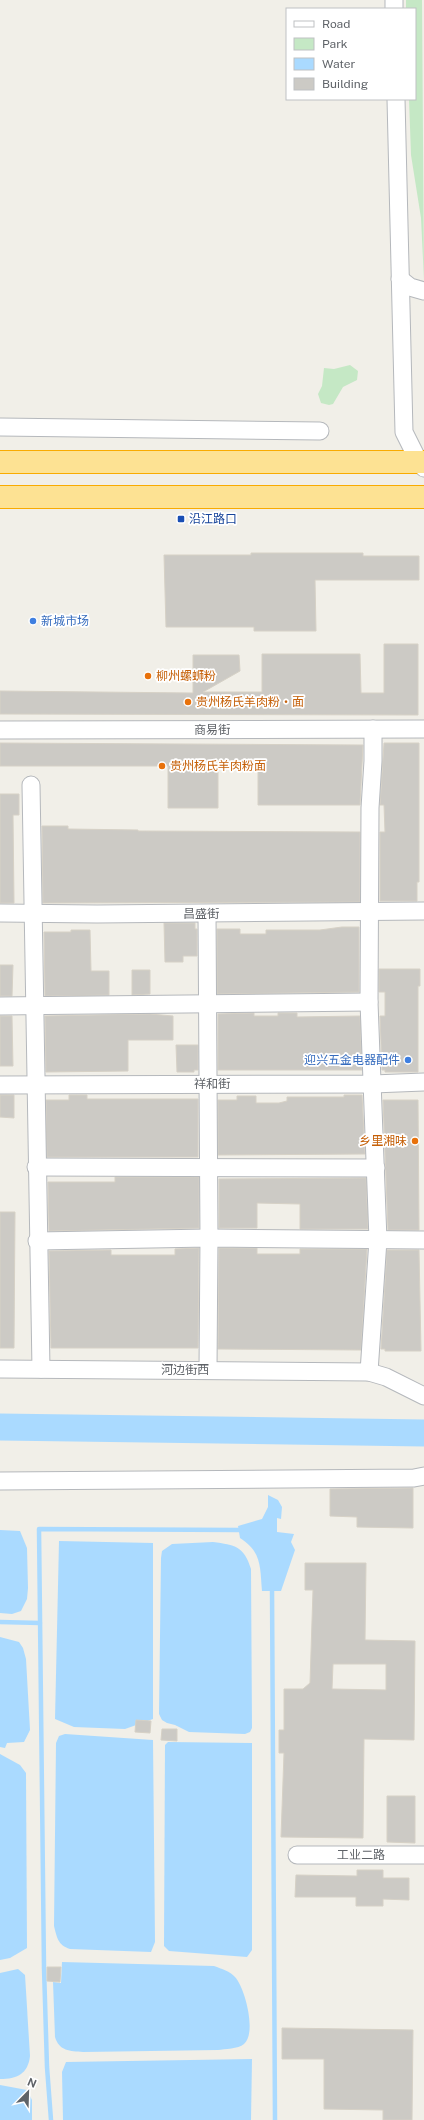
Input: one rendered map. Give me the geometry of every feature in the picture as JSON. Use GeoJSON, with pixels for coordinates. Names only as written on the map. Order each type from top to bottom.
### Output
{"type":"FeatureCollection","features":[{"type":"Feature","properties":{"kind":"highway"},"geometry":{"type":"LineString","coordinates":[[0,462],[422,464]]}},
{"type":"Feature","properties":{"kind":"highway"},"geometry":{"type":"LineString","coordinates":[[0,498],[424,497]]}},
{"type":"Feature","properties":{"kind":"street"},"geometry":{"type":"LineString","coordinates":[[396,100],[404,432],[422,464]]}},
{"type":"Feature","properties":{"kind":"street"},"geometry":{"type":"LineString","coordinates":[[400,279],[410,287],[424,291]]}},
{"type":"Feature","properties":{"kind":"street"},"geometry":{"type":"LineString","coordinates":[[0,427],[320,431]]}},
{"type":"Feature","properties":{"kind":"street"},"geometry":{"type":"LineString","coordinates":[[369,1372],[378,1240],[370,1002],[370,808],[373,761],[373,729]]}},
{"type":"Feature","properties":{"kind":"street","name":"商易街"},"geometry":{"type":"LineString","coordinates":[[0,730],[424,729]]}},
{"type":"Feature","properties":{"kind":"street"},"geometry":{"type":"LineString","coordinates":[[31,785],[37,1241],[41,1369]]}},
{"type":"Feature","properties":{"kind":"street","name":"昌盛街"},"geometry":{"type":"LineString","coordinates":[[0,913],[207,914],[370,913],[424,911]]}},
{"type":"Feature","properties":{"kind":"street"},"geometry":{"type":"LineString","coordinates":[[207,914],[209,1238],[208,1370]]}},
{"type":"Feature","properties":{"kind":"street"},"geometry":{"type":"LineString","coordinates":[[0,1006],[370,1002]]}},
{"type":"Feature","properties":{"kind":"street","name":"祥和街"},"geometry":{"type":"LineString","coordinates":[[0,1085],[373,1084],[424,1082]]}},
{"type":"Feature","properties":{"kind":"street"},"geometry":{"type":"LineString","coordinates":[[36,1167],[376,1168]]}},
{"type":"Feature","properties":{"kind":"street"},"geometry":{"type":"LineString","coordinates":[[37,1241],[209,1238],[424,1240]]}},
{"type":"Feature","properties":{"kind":"street","name":"河边街西"},"geometry":{"type":"LineString","coordinates":[[0,1369],[369,1372],[386,1377],[424,1396]]}},
{"type":"Feature","properties":{"kind":"street"},"geometry":{"type":"LineString","coordinates":[[0,1481],[414,1478],[424,1476]]}},
{"type":"Feature","properties":{"kind":"street","name":"工业二路"},"geometry":{"type":"LineString","coordinates":[[297,1855],[424,1855]]}},
{"type":"Feature","properties":{"kind":"green space"},"geometry":{"type":"Polygon","coordinates":[[[406,0],[422,0],[424,280],[421,218],[411,155],[409,100],[416,100],[416,8],[406,8],[406,0]]]}},
{"type":"Feature","properties":{"kind":"green space"},"geometry":{"type":"Polygon","coordinates":[[[350,365],[358,371],[357,380],[343,387],[333,404],[329,405],[321,403],[318,394],[322,386],[324,368],[334,369],[350,365]]]}},
{"type":"Feature","properties":{"kind":"water"},"geometry":{"type":"Polygon","coordinates":[[[268,1495],[278,1500],[282,1507],[281,1519],[277,1518],[277,1532],[294,1534],[291,1542],[295,1550],[281,1591],[262,1591],[260,1567],[256,1555],[247,1543],[240,1538],[238,1526],[262,1519],[268,1507],[268,1495]]]}},
{"type":"Feature","properties":{"kind":"water"},"geometry":{"type":"Polygon","coordinates":[[[0,1530],[20,1531],[27,1548],[27,1599],[21,1611],[12,1614],[0,1613],[0,1530]]]}},
{"type":"Feature","properties":{"kind":"water"},"geometry":{"type":"Polygon","coordinates":[[[59,1541],[153,1543],[153,1719],[125,1729],[74,1727],[55,1719],[59,1541]]]}},
{"type":"Feature","properties":{"kind":"water"},"geometry":{"type":"Polygon","coordinates":[[[213,1542],[227,1544],[238,1548],[242,1551],[251,1569],[252,1728],[250,1732],[245,1734],[189,1732],[162,1720],[159,1714],[162,1551],[172,1544],[213,1542]]]}},
{"type":"Feature","properties":{"kind":"water"},"geometry":{"type":"Polygon","coordinates":[[[0,1637],[19,1642],[23,1648],[26,1659],[30,1730],[24,1742],[7,1743],[5,1748],[0,1747],[0,1637]]]}},
{"type":"Feature","properties":{"kind":"water"},"geometry":{"type":"Polygon","coordinates":[[[65,1734],[153,1740],[155,1942],[151,1952],[70,1949],[60,1943],[57,1937],[54,1926],[56,1743],[59,1736],[65,1734]]]}},
{"type":"Feature","properties":{"kind":"water"},"geometry":{"type":"Polygon","coordinates":[[[168,1742],[252,1743],[252,1950],[247,1957],[169,1951],[164,1946],[165,1745],[168,1742]]]}},
{"type":"Feature","properties":{"kind":"water"},"geometry":{"type":"Polygon","coordinates":[[[0,1754],[20,1765],[26,1773],[27,1948],[10,1958],[0,1960],[0,1754]]]}},
{"type":"Feature","properties":{"kind":"water"},"geometry":{"type":"Polygon","coordinates":[[[62,1962],[214,1966],[223,1969],[235,1977],[246,2000],[250,2021],[248,2038],[244,2044],[238,2047],[218,2050],[83,2052],[62,2048],[55,2037],[53,1982],[61,1983],[62,1962]]]}},
{"type":"Feature","properties":{"kind":"water"},"geometry":{"type":"Polygon","coordinates":[[[18,1969],[25,1975],[30,2056],[27,2067],[21,2074],[12,2078],[0,2079],[0,1973],[18,1969]]]}},
{"type":"Feature","properties":{"kind":"water"},"geometry":{"type":"Polygon","coordinates":[[[252,2059],[251,2120],[63,2120],[62,2072],[66,2062],[252,2059]]]}},
{"type":"Feature","properties":{"kind":"water"},"geometry":{"type":"Polygon","coordinates":[[[0,2085],[27,2090],[32,2100],[32,2120],[0,2120],[0,2085]]]}},
{"type":"Feature","properties":{"kind":"building"},"geometry":{"type":"Polygon","coordinates":[[[251,553],[363,553],[363,556],[419,556],[419,580],[315,580],[316,631],[254,631],[254,627],[166,627],[164,555],[251,555],[251,553]]]}},
{"type":"Feature","properties":{"kind":"building"},"geometry":{"type":"Polygon","coordinates":[[[384,644],[418,644],[418,715],[0,714],[0,691],[193,693],[193,655],[239,655],[240,671],[203,692],[262,692],[262,654],[360,654],[361,693],[384,693],[384,644]]]}},
{"type":"Feature","properties":{"kind":"building"},"geometry":{"type":"Polygon","coordinates":[[[0,743],[363,745],[360,805],[258,805],[258,765],[218,765],[218,808],[168,808],[168,766],[0,766],[0,743]]]}},
{"type":"Feature","properties":{"kind":"building"},"geometry":{"type":"Polygon","coordinates":[[[384,743],[419,743],[419,882],[417,882],[417,901],[380,901],[380,832],[385,832],[384,805],[380,805],[384,743]]]}},
{"type":"Feature","properties":{"kind":"building"},"geometry":{"type":"Polygon","coordinates":[[[0,794],[19,794],[19,815],[13,815],[14,903],[0,903],[0,794]]]}},
{"type":"Feature","properties":{"kind":"building"},"geometry":{"type":"Polygon","coordinates":[[[42,826],[68,826],[68,829],[138,831],[360,832],[360,902],[43,903],[42,826]]]}},
{"type":"Feature","properties":{"kind":"building"},"geometry":{"type":"Polygon","coordinates":[[[164,923],[195,923],[195,929],[197,929],[197,956],[183,956],[183,962],[165,962],[164,923]]]}},
{"type":"Feature","properties":{"kind":"building"},"geometry":{"type":"Polygon","coordinates":[[[342,927],[359,927],[359,992],[217,994],[217,929],[240,929],[240,934],[266,934],[266,930],[320,930],[342,927]]]}},
{"type":"Feature","properties":{"kind":"building"},"geometry":{"type":"Polygon","coordinates":[[[71,930],[90,930],[91,971],[109,971],[109,995],[45,996],[44,932],[71,932],[71,930]]]}},
{"type":"Feature","properties":{"kind":"building"},"geometry":{"type":"Polygon","coordinates":[[[0,965],[13,965],[12,996],[0,996],[0,965]]]}},
{"type":"Feature","properties":{"kind":"building"},"geometry":{"type":"Polygon","coordinates":[[[379,969],[420,969],[420,986],[418,986],[418,1072],[385,1072],[385,1070],[382,1070],[380,1016],[385,1016],[385,992],[379,992],[379,969]]]}},
{"type":"Feature","properties":{"kind":"building"},"geometry":{"type":"Polygon","coordinates":[[[132,970],[150,970],[150,994],[132,995],[132,970]]]}},
{"type":"Feature","properties":{"kind":"building"},"geometry":{"type":"Polygon","coordinates":[[[254,1013],[254,1016],[278,1016],[278,1013],[297,1013],[297,1017],[360,1016],[362,1070],[218,1070],[218,1014],[254,1013]]]}},
{"type":"Feature","properties":{"kind":"building"},"geometry":{"type":"Polygon","coordinates":[[[150,1014],[173,1016],[173,1040],[128,1040],[128,1071],[46,1072],[45,1016],[150,1014]]]}},
{"type":"Feature","properties":{"kind":"building"},"geometry":{"type":"Polygon","coordinates":[[[0,1016],[12,1016],[13,1066],[0,1066],[0,1016]]]}},
{"type":"Feature","properties":{"kind":"building"},"geometry":{"type":"Polygon","coordinates":[[[176,1045],[198,1045],[198,1070],[194,1070],[194,1072],[177,1072],[176,1045]]]}},
{"type":"Feature","properties":{"kind":"building"},"geometry":{"type":"Polygon","coordinates":[[[0,1095],[14,1095],[14,1118],[0,1117],[0,1095]]]}},
{"type":"Feature","properties":{"kind":"building"},"geometry":{"type":"Polygon","coordinates":[[[69,1095],[87,1095],[87,1099],[198,1099],[198,1157],[47,1157],[46,1100],[69,1100],[69,1095]]]}},
{"type":"Feature","properties":{"kind":"building"},"geometry":{"type":"Polygon","coordinates":[[[344,1095],[362,1095],[365,1154],[218,1155],[218,1100],[237,1100],[237,1096],[256,1096],[256,1103],[279,1103],[287,1101],[287,1097],[344,1097],[344,1095]]]}},
{"type":"Feature","properties":{"kind":"building"},"geometry":{"type":"Polygon","coordinates":[[[383,1100],[418,1100],[419,1230],[388,1230],[383,1100]]]}},
{"type":"Feature","properties":{"kind":"building"},"geometry":{"type":"Polygon","coordinates":[[[115,1177],[199,1177],[199,1228],[49,1231],[48,1182],[115,1182],[115,1177]]]}},
{"type":"Feature","properties":{"kind":"building"},"geometry":{"type":"Polygon","coordinates":[[[366,1178],[368,1229],[300,1229],[300,1204],[257,1203],[257,1228],[219,1228],[219,1179],[366,1178]]]}},
{"type":"Feature","properties":{"kind":"building"},"geometry":{"type":"Polygon","coordinates":[[[0,1212],[15,1212],[14,1348],[0,1348],[0,1212]]]}},
{"type":"Feature","properties":{"kind":"building"},"geometry":{"type":"Polygon","coordinates":[[[199,1248],[198,1348],[51,1348],[49,1251],[111,1250],[111,1255],[175,1255],[175,1249],[199,1248]]]}},
{"type":"Feature","properties":{"kind":"building"},"geometry":{"type":"Polygon","coordinates":[[[219,1248],[257,1248],[257,1254],[300,1254],[300,1249],[367,1249],[361,1350],[218,1349],[219,1248]]]}},
{"type":"Feature","properties":{"kind":"building"},"geometry":{"type":"Polygon","coordinates":[[[387,1250],[419,1250],[421,1351],[385,1351],[385,1349],[381,1349],[387,1250]]]}},
{"type":"Feature","properties":{"kind":"building"},"geometry":{"type":"Polygon","coordinates":[[[413,1488],[413,1528],[357,1527],[357,1517],[330,1516],[330,1489],[413,1488]]]}},
{"type":"Feature","properties":{"kind":"building"},"geometry":{"type":"Polygon","coordinates":[[[305,1563],[366,1563],[365,1640],[415,1641],[414,1740],[364,1739],[363,1838],[281,1837],[284,1753],[279,1753],[279,1730],[284,1730],[284,1689],[303,1689],[310,1683],[313,1590],[305,1590],[305,1563]],[[333,1664],[332,1689],[386,1690],[386,1664],[333,1664]]]}},
{"type":"Feature","properties":{"kind":"building"},"geometry":{"type":"Polygon","coordinates":[[[136,1720],[151,1721],[150,1733],[135,1732],[136,1720]]]}},
{"type":"Feature","properties":{"kind":"building"},"geometry":{"type":"Polygon","coordinates":[[[162,1729],[177,1729],[177,1741],[161,1740],[162,1729]]]}},
{"type":"Feature","properties":{"kind":"building"},"geometry":{"type":"Polygon","coordinates":[[[387,1796],[415,1796],[415,1843],[387,1842],[387,1796]]]}},
{"type":"Feature","properties":{"kind":"building"},"geometry":{"type":"Polygon","coordinates":[[[357,1870],[383,1870],[383,1878],[409,1878],[409,1900],[383,1899],[383,1906],[356,1906],[356,1897],[295,1897],[296,1875],[357,1876],[357,1870]]]}},
{"type":"Feature","properties":{"kind":"building"},"geometry":{"type":"Polygon","coordinates":[[[47,1967],[61,1967],[60,1982],[47,1981],[47,1967]]]}},
{"type":"Feature","properties":{"kind":"building"},"geometry":{"type":"Polygon","coordinates":[[[282,2028],[413,2030],[412,2120],[383,2120],[383,2110],[324,2109],[324,2059],[282,2059],[282,2028]]]}},
{"type":"Feature","properties":{"kind":"waterway"},"geometry":{"type":"LineString","coordinates":[[0,1427],[424,1433]]}},
{"type":"Feature","properties":{"kind":"waterway"},"geometry":{"type":"LineString","coordinates":[[51,2120],[47,2067],[44,1968],[39,1529],[240,1530]]}},
{"type":"Feature","properties":{"kind":"waterway"},"geometry":{"type":"LineString","coordinates":[[272,1587],[275,2120]]}},
{"type":"Feature","properties":{"kind":"waterway"},"geometry":{"type":"LineString","coordinates":[[0,1622],[40,1623]]}},
{"type":"Feature","properties":{"kind":"place","name":"沿江路口"},"geometry":{"type":"Point","coordinates":[181,519]}},
{"type":"Feature","properties":{"kind":"place","name":"新城市场"},"geometry":{"type":"Point","coordinates":[33,621]}},
{"type":"Feature","properties":{"kind":"place","name":"柳州螺蛳粉"},"geometry":{"type":"Point","coordinates":[148,676]}},
{"type":"Feature","properties":{"kind":"place","name":"贵州杨氏羊肉粉・面"},"geometry":{"type":"Point","coordinates":[188,702]}},
{"type":"Feature","properties":{"kind":"place","name":"贵州杨氏羊肉粉面"},"geometry":{"type":"Point","coordinates":[162,766]}},
{"type":"Feature","properties":{"kind":"place","name":"迎兴五金电器配件"},"geometry":{"type":"Point","coordinates":[408,1060]}},
{"type":"Feature","properties":{"kind":"place","name":"乡里湘味"},"geometry":{"type":"Point","coordinates":[415,1141]}}]}
